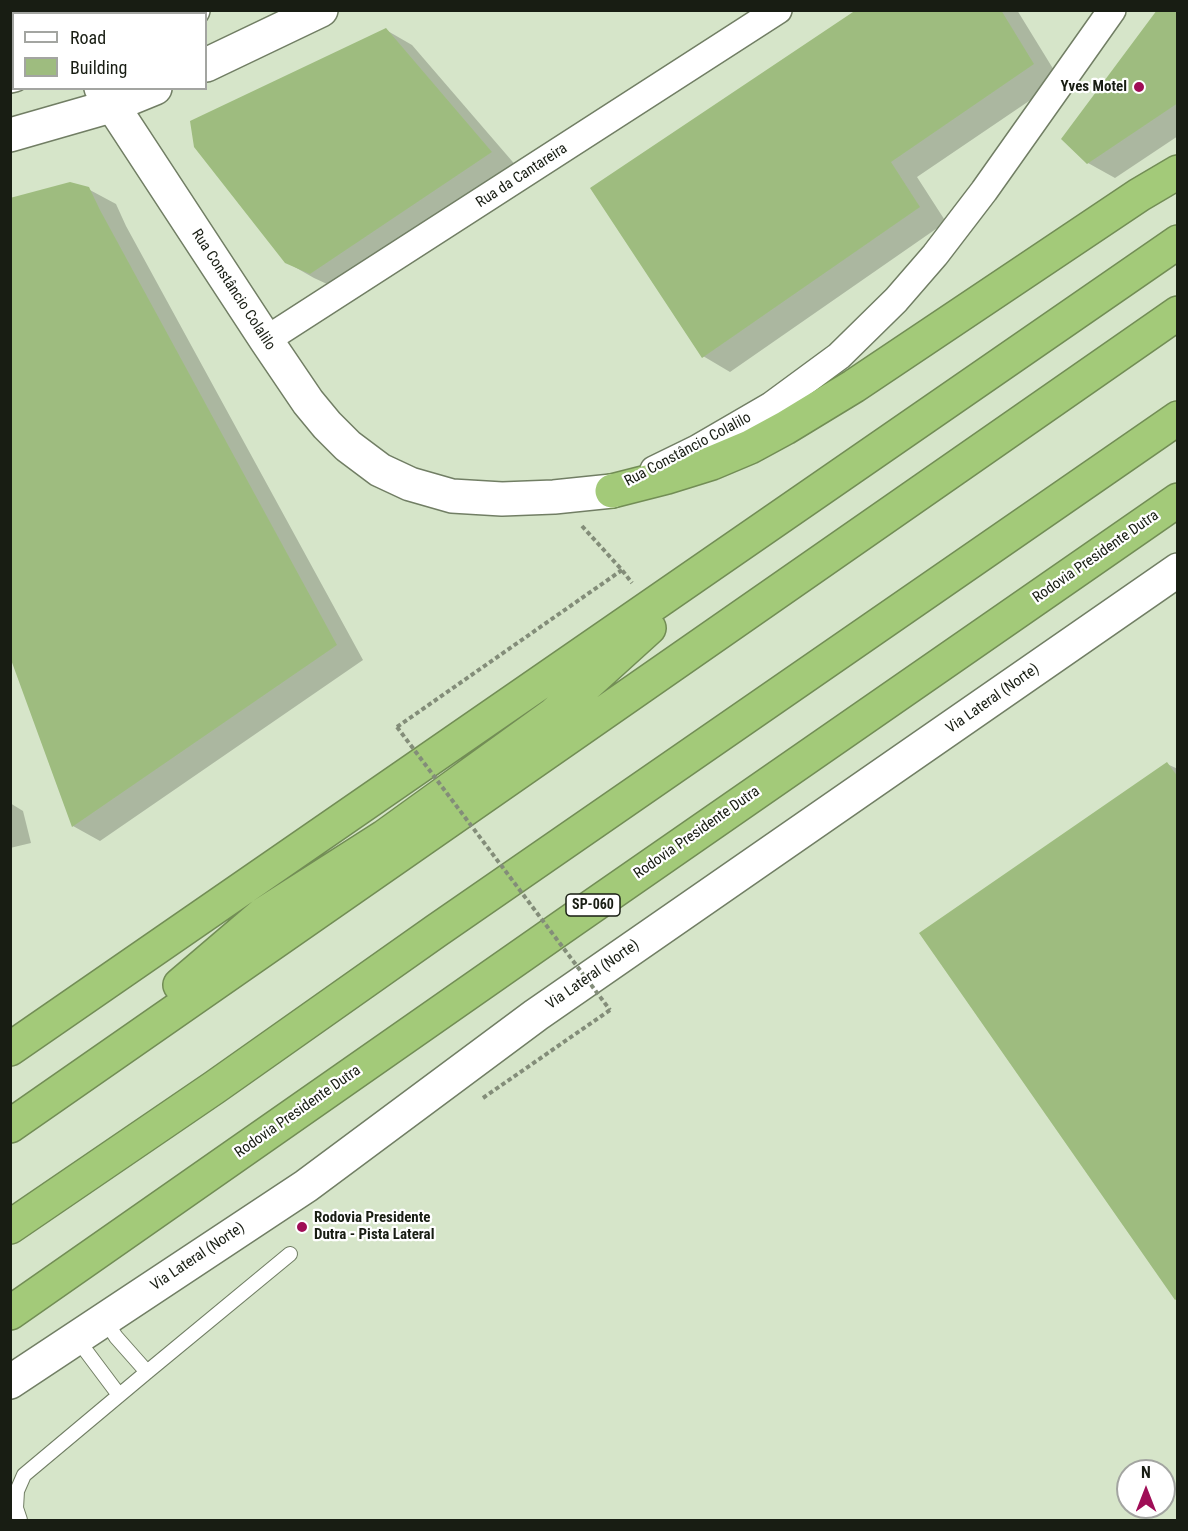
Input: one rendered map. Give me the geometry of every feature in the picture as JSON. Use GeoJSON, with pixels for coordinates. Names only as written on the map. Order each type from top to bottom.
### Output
{"type":"FeatureCollection","features":[{"type":"Feature","properties":{"kind":"highway"},"geometry":{"type":"LineString","coordinates":[[612,491],[712,463],[750,447],[784,428],[854,386],[1139,195],[1178,172]]}},
{"type":"Feature","properties":{"kind":"highway"},"geometry":{"type":"LineString","coordinates":[[10,1049],[1178,242]]}},
{"type":"Feature","properties":{"kind":"highway"},"geometry":{"type":"LineString","coordinates":[[10,1126],[1178,314]]}},
{"type":"Feature","properties":{"kind":"highway"},"geometry":{"type":"LineString","coordinates":[[10,1227],[1178,418]]}},
{"type":"Feature","properties":{"kind":"highway","name":"Rodovia Presidente Dutra"},"geometry":{"type":"LineString","coordinates":[[10,1313],[1178,500]]}},
{"type":"Feature","properties":{"kind":"highway"},"geometry":{"type":"LineString","coordinates":[[147,1031],[174,990],[262,915],[384,837],[553,715],[674,606],[681,585]]}},
{"type":"Feature","properties":{"kind":"main road"},"geometry":{"type":"LineString","coordinates":[[207,65],[321,10]]}},
{"type":"Feature","properties":{"kind":"main road"},"geometry":{"type":"LineString","coordinates":[[10,135],[106,97],[144,90]]}},
{"type":"Feature","properties":{"kind":"main road","name":"Rua Constâncio Colalilo"},"geometry":{"type":"LineString","coordinates":[[106,97],[308,402],[348,446],[380,470],[410,484],[452,496],[502,499],[612,491]]}},
{"type":"Feature","properties":{"kind":"main road","name":"Via Lateral (Norte)"},"geometry":{"type":"LineString","coordinates":[[10,1382],[306,1186],[537,1015],[1178,570]]}},
{"type":"Feature","properties":{"kind":"street","name":"Rua da Cantareira"},"geometry":{"type":"LineString","coordinates":[[266,340],[778,10]]}},
{"type":"Feature","properties":{"kind":"street","name":"Rua Constâncio Colalilo"},"geometry":{"type":"LineString","coordinates":[[612,491],[697,449],[771,406],[839,356],[896,300],[962,220],[1112,10]]}},
{"type":"Feature","properties":{"kind":"lane"},"geometry":{"type":"LineString","coordinates":[[20,1521],[16,1508],[16,1491],[24,1475],[290,1254]]}},
{"type":"Feature","properties":{"kind":"lane"},"geometry":{"type":"LineString","coordinates":[[104,1319],[147,1371]]}},
{"type":"Feature","properties":{"kind":"lane"},"geometry":{"type":"LineString","coordinates":[[77,1339],[119,1395]]}},
{"type":"Feature","properties":{"kind":"path"},"geometry":{"type":"LineString","coordinates":[[540,1059],[610,1010],[397,727],[622,570],[554,497]]}},
{"type":"Feature","properties":{"kind":"building"},"geometry":{"type":"Polygon","coordinates":[[[856,10],[1001,10],[1034,64],[891,162],[920,207],[702,358],[590,188],[856,10]]]}},
{"type":"Feature","properties":{"kind":"building","name":"Yves Motel"},"geometry":{"type":"Polygon","coordinates":[[[1157,10],[1178,10],[1178,103],[1087,164],[1061,139],[1157,10]]]}},
{"type":"Feature","properties":{"kind":"building"},"geometry":{"type":"Polygon","coordinates":[[[386,28],[492,152],[310,274],[285,263],[194,147],[190,121],[386,28]]]}},
{"type":"Feature","properties":{"kind":"building"},"geometry":{"type":"Polygon","coordinates":[[[70,182],[89,187],[337,645],[72,827],[10,657],[10,198],[70,182]]]}},
{"type":"Feature","properties":{"kind":"building"},"geometry":{"type":"Polygon","coordinates":[[[1167,762],[1178,777],[1178,1298],[1175,1300],[919,933],[1167,762]]]}},
{"type":"Feature","properties":{"kind":"place","name":"Yves Motel"},"geometry":{"type":"Point","coordinates":[1139,87]}},
{"type":"Feature","properties":{"kind":"place","name":"Rodovia Presidente Dutra - Pista Lateral"},"geometry":{"type":"Point","coordinates":[302,1227]}}]}
